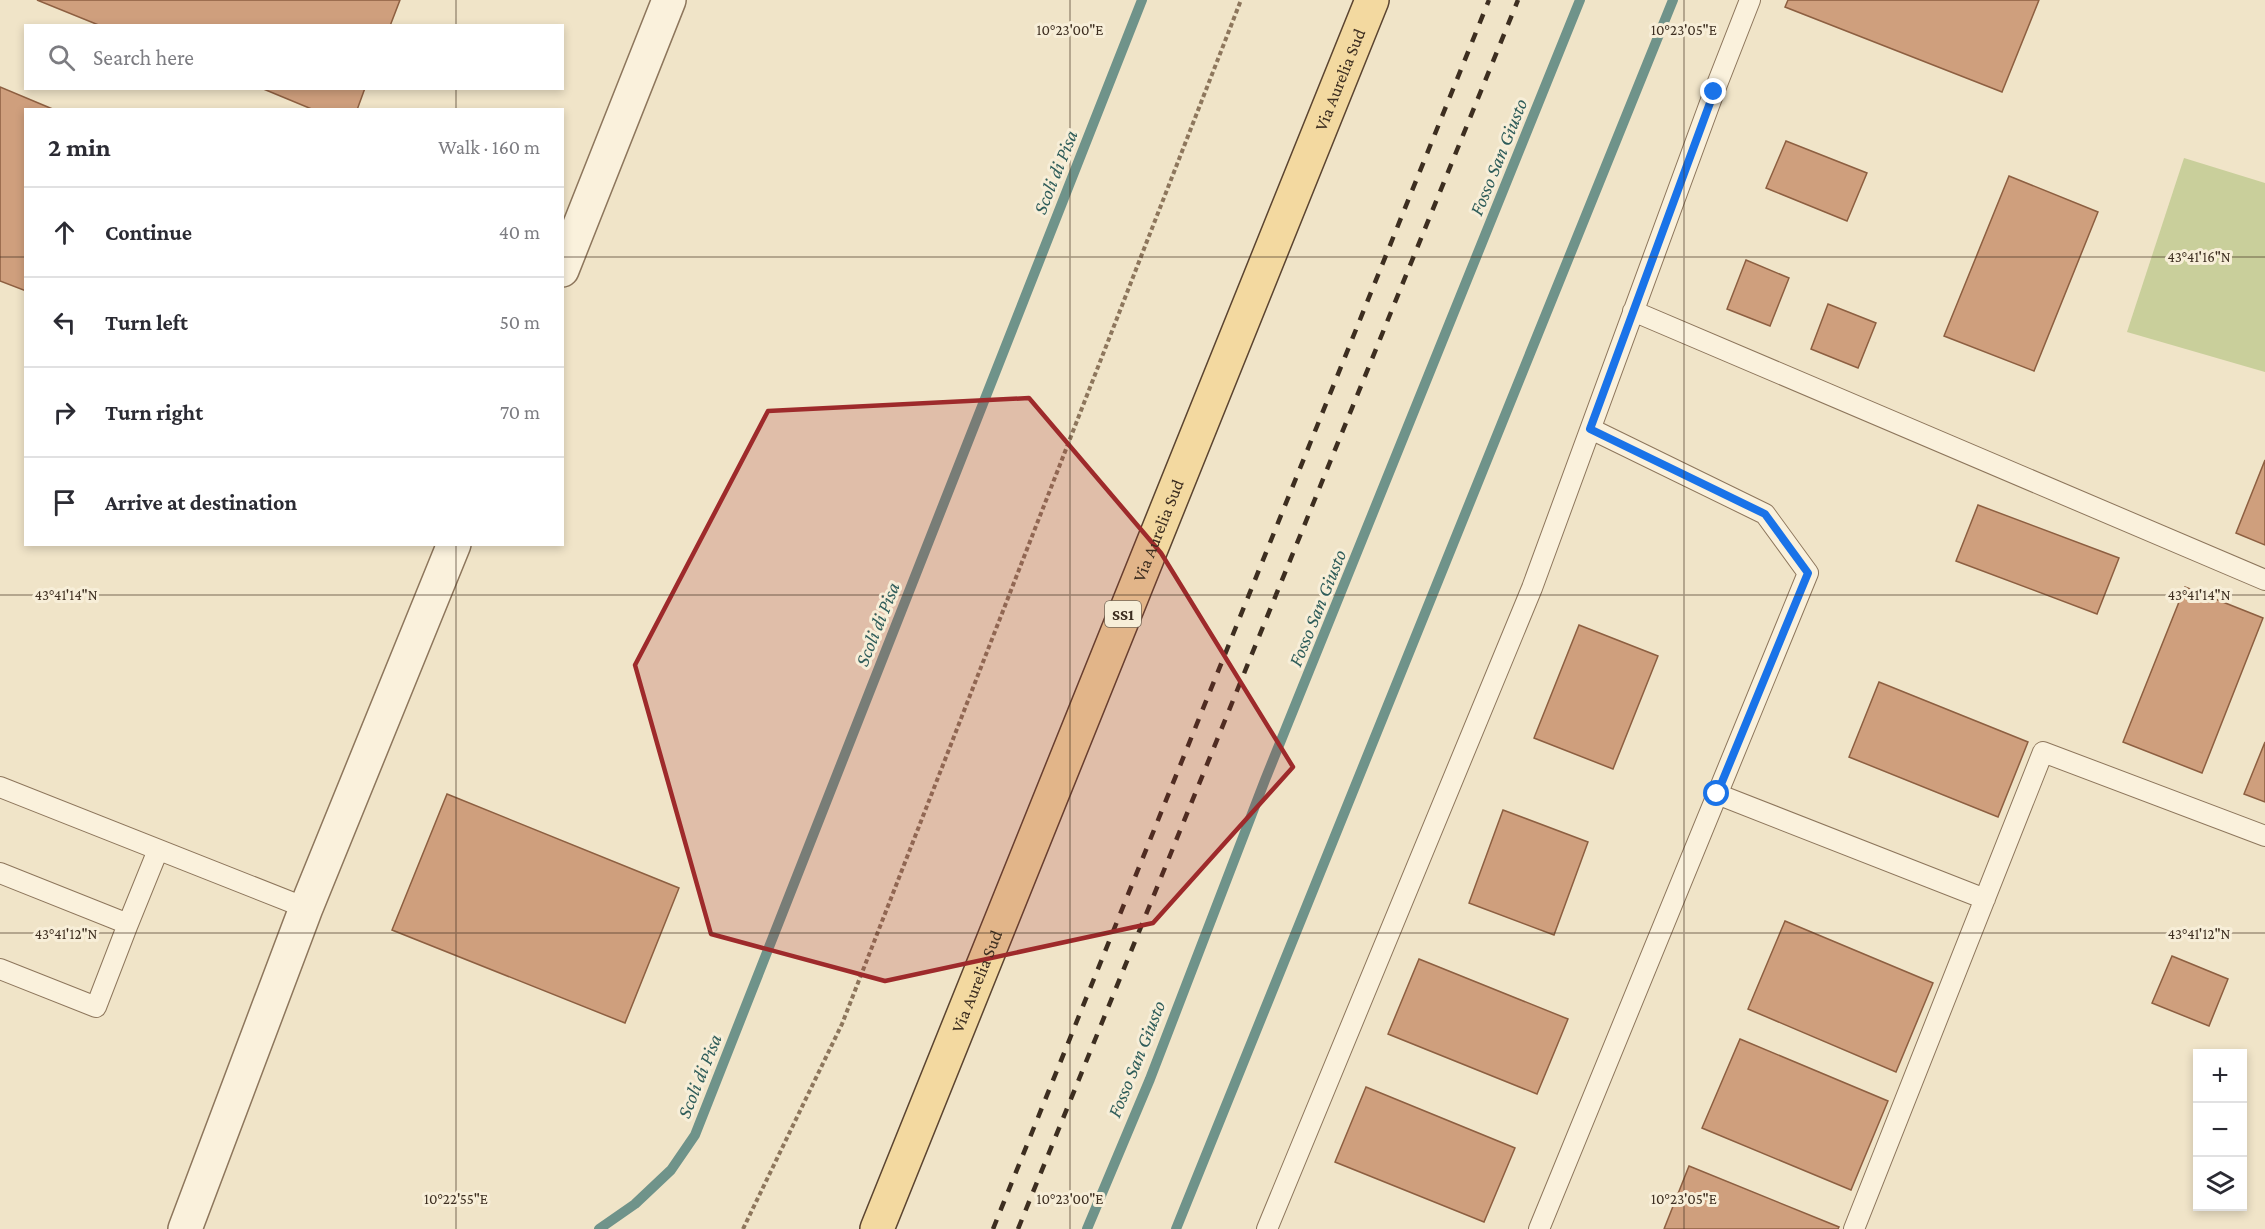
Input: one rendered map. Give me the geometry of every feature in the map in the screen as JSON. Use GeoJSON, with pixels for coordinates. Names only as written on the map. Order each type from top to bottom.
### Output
{"type":"FeatureCollection","features":[{"type":"Feature","properties":{"kind":"main road","name":"Via Aurelia Sud"},"geometry":{"type":"LineString","coordinates":[[877,1229],[1372,0]]}},
{"type":"Feature","properties":{"kind":"street"},"geometry":{"type":"LineString","coordinates":[[564,265],[669,0]]}},
{"type":"Feature","properties":{"kind":"street"},"geometry":{"type":"LineString","coordinates":[[185,1229],[306,908],[453,546]]}},
{"type":"Feature","properties":{"kind":"lane"},"geometry":{"type":"LineString","coordinates":[[1267,1229],[1532,588],[1750,0]]}},
{"type":"Feature","properties":{"kind":"lane"},"geometry":{"type":"LineString","coordinates":[[1633,311],[2265,580]]}},
{"type":"Feature","properties":{"kind":"lane"},"geometry":{"type":"LineString","coordinates":[[1539,1229],[1808,573],[1765,514],[1590,429]]}},
{"type":"Feature","properties":{"kind":"lane"},"geometry":{"type":"LineString","coordinates":[[1854,1229],[2043,752],[2265,836]]}},
{"type":"Feature","properties":{"kind":"lane"},"geometry":{"type":"LineString","coordinates":[[0,787],[306,908]]}},
{"type":"Feature","properties":{"kind":"lane"},"geometry":{"type":"LineString","coordinates":[[1717,794],[1985,899]]}},
{"type":"Feature","properties":{"kind":"lane"},"geometry":{"type":"LineString","coordinates":[[0,969],[96,1007],[158,850]]}},
{"type":"Feature","properties":{"kind":"lane"},"geometry":{"type":"LineString","coordinates":[[0,873],[128,924]]}},
{"type":"Feature","properties":{"kind":"path"},"geometry":{"type":"LineString","coordinates":[[743,1229],[842,1024],[1241,0]]}},
{"type":"Feature","properties":{"kind":"highlighted area"},"geometry":{"type":"Polygon","coordinates":[[[1029,398],[1161,553],[1293,767],[1153,923],[885,981],[711,934],[635,665],[768,411],[1029,398]]]}},
{"type":"Feature","properties":{"kind":"green space"},"geometry":{"type":"Polygon","coordinates":[[[2184,158],[2265,183],[2265,372],[2127,332],[2184,158]]]}},
{"type":"Feature","properties":{"kind":"building"},"geometry":{"type":"Polygon","coordinates":[[[37,0],[400,0],[391,24],[96,24],[37,0]]]}},
{"type":"Feature","properties":{"kind":"building"},"geometry":{"type":"Polygon","coordinates":[[[1788,0],[2039,0],[2002,92],[1785,7],[1788,0]]]}},
{"type":"Feature","properties":{"kind":"building"},"geometry":{"type":"Polygon","coordinates":[[[0,87],[50,108],[24,108],[24,290],[0,281],[0,87]]]}},
{"type":"Feature","properties":{"kind":"building"},"geometry":{"type":"Polygon","coordinates":[[[266,90],[364,90],[358,108],[309,108],[266,90]]]}},
{"type":"Feature","properties":{"kind":"building"},"geometry":{"type":"Polygon","coordinates":[[[1786,141],[1867,173],[1847,221],[1766,188],[1786,141]]]}},
{"type":"Feature","properties":{"kind":"building"},"geometry":{"type":"Polygon","coordinates":[[[2009,176],[2098,212],[2034,371],[1944,336],[2009,176]]]}},
{"type":"Feature","properties":{"kind":"building"},"geometry":{"type":"Polygon","coordinates":[[[1746,260],[1789,278],[1770,326],[1727,309],[1746,260]]]}},
{"type":"Feature","properties":{"kind":"building"},"geometry":{"type":"Polygon","coordinates":[[[1828,304],[1876,323],[1858,368],[1811,349],[1828,304]]]}},
{"type":"Feature","properties":{"kind":"building"},"geometry":{"type":"Polygon","coordinates":[[[2265,460],[2265,545],[2236,533],[2265,460]]]}},
{"type":"Feature","properties":{"kind":"building"},"geometry":{"type":"Polygon","coordinates":[[[1978,505],[2119,558],[2097,614],[1956,561],[1978,505]]]}},
{"type":"Feature","properties":{"kind":"building"},"geometry":{"type":"Polygon","coordinates":[[[2185,587],[2263,618],[2202,773],[2123,742],[2185,587]]]}},
{"type":"Feature","properties":{"kind":"building"},"geometry":{"type":"Polygon","coordinates":[[[1579,625],[1658,656],[1613,769],[1534,738],[1579,625]]]}},
{"type":"Feature","properties":{"kind":"building"},"geometry":{"type":"Polygon","coordinates":[[[1879,682],[2028,742],[1998,817],[1849,757],[1879,682]]]}},
{"type":"Feature","properties":{"kind":"building"},"geometry":{"type":"Polygon","coordinates":[[[2265,742],[2265,802],[2244,794],[2265,742]]]}},
{"type":"Feature","properties":{"kind":"building"},"geometry":{"type":"Polygon","coordinates":[[[447,794],[679,888],[625,1023],[392,930],[447,794]]]}},
{"type":"Feature","properties":{"kind":"building"},"geometry":{"type":"Polygon","coordinates":[[[1503,810],[1588,842],[1554,935],[1469,903],[1503,810]]]}},
{"type":"Feature","properties":{"kind":"building"},"geometry":{"type":"Polygon","coordinates":[[[1785,921],[1933,983],[1896,1072],[1748,1009],[1785,921]]]}},
{"type":"Feature","properties":{"kind":"building"},"geometry":{"type":"Polygon","coordinates":[[[2172,956],[2228,979],[2209,1026],[2152,1003],[2172,956]]]}},
{"type":"Feature","properties":{"kind":"building"},"geometry":{"type":"Polygon","coordinates":[[[1419,959],[1568,1019],[1537,1094],[1388,1034],[1419,959]]]}},
{"type":"Feature","properties":{"kind":"building"},"geometry":{"type":"Polygon","coordinates":[[[1740,1039],[1888,1101],[1851,1190],[1702,1128],[1740,1039]]]}},
{"type":"Feature","properties":{"kind":"building"},"geometry":{"type":"Polygon","coordinates":[[[1366,1087],[1515,1148],[1484,1222],[1335,1162],[1366,1087]]]}},
{"type":"Feature","properties":{"kind":"building"},"geometry":{"type":"Polygon","coordinates":[[[1689,1166],[1839,1227],[1838,1229],[1664,1229],[1689,1166]]]}},
{"type":"Feature","properties":{"kind":"waterway","name":"Scoli di Pisa"},"geometry":{"type":"LineString","coordinates":[[599,1229],[635,1204],[671,1170],[695,1135],[1142,0]]}},
{"type":"Feature","properties":{"kind":"waterway","name":"Fosso San Giusto"},"geometry":{"type":"LineString","coordinates":[[1087,1229],[1150,1079],[1265,780],[1580,0]]}},
{"type":"Feature","properties":{"kind":"waterway"},"geometry":{"type":"LineString","coordinates":[[1176,1229],[1673,0]]}},
{"type":"Feature","properties":{"kind":"railway"},"geometry":{"type":"LineString","coordinates":[[993,1229],[1489,0]]}},
{"type":"Feature","properties":{"kind":"railway"},"geometry":{"type":"LineString","coordinates":[[1018,1229],[1518,0]]}},
{"type":"Feature","properties":{"kind":"route"},"geometry":{"type":"LineString","coordinates":[[1714,92],[1590,429],[1765,514],[1808,573],[1717,794]]}}]}
